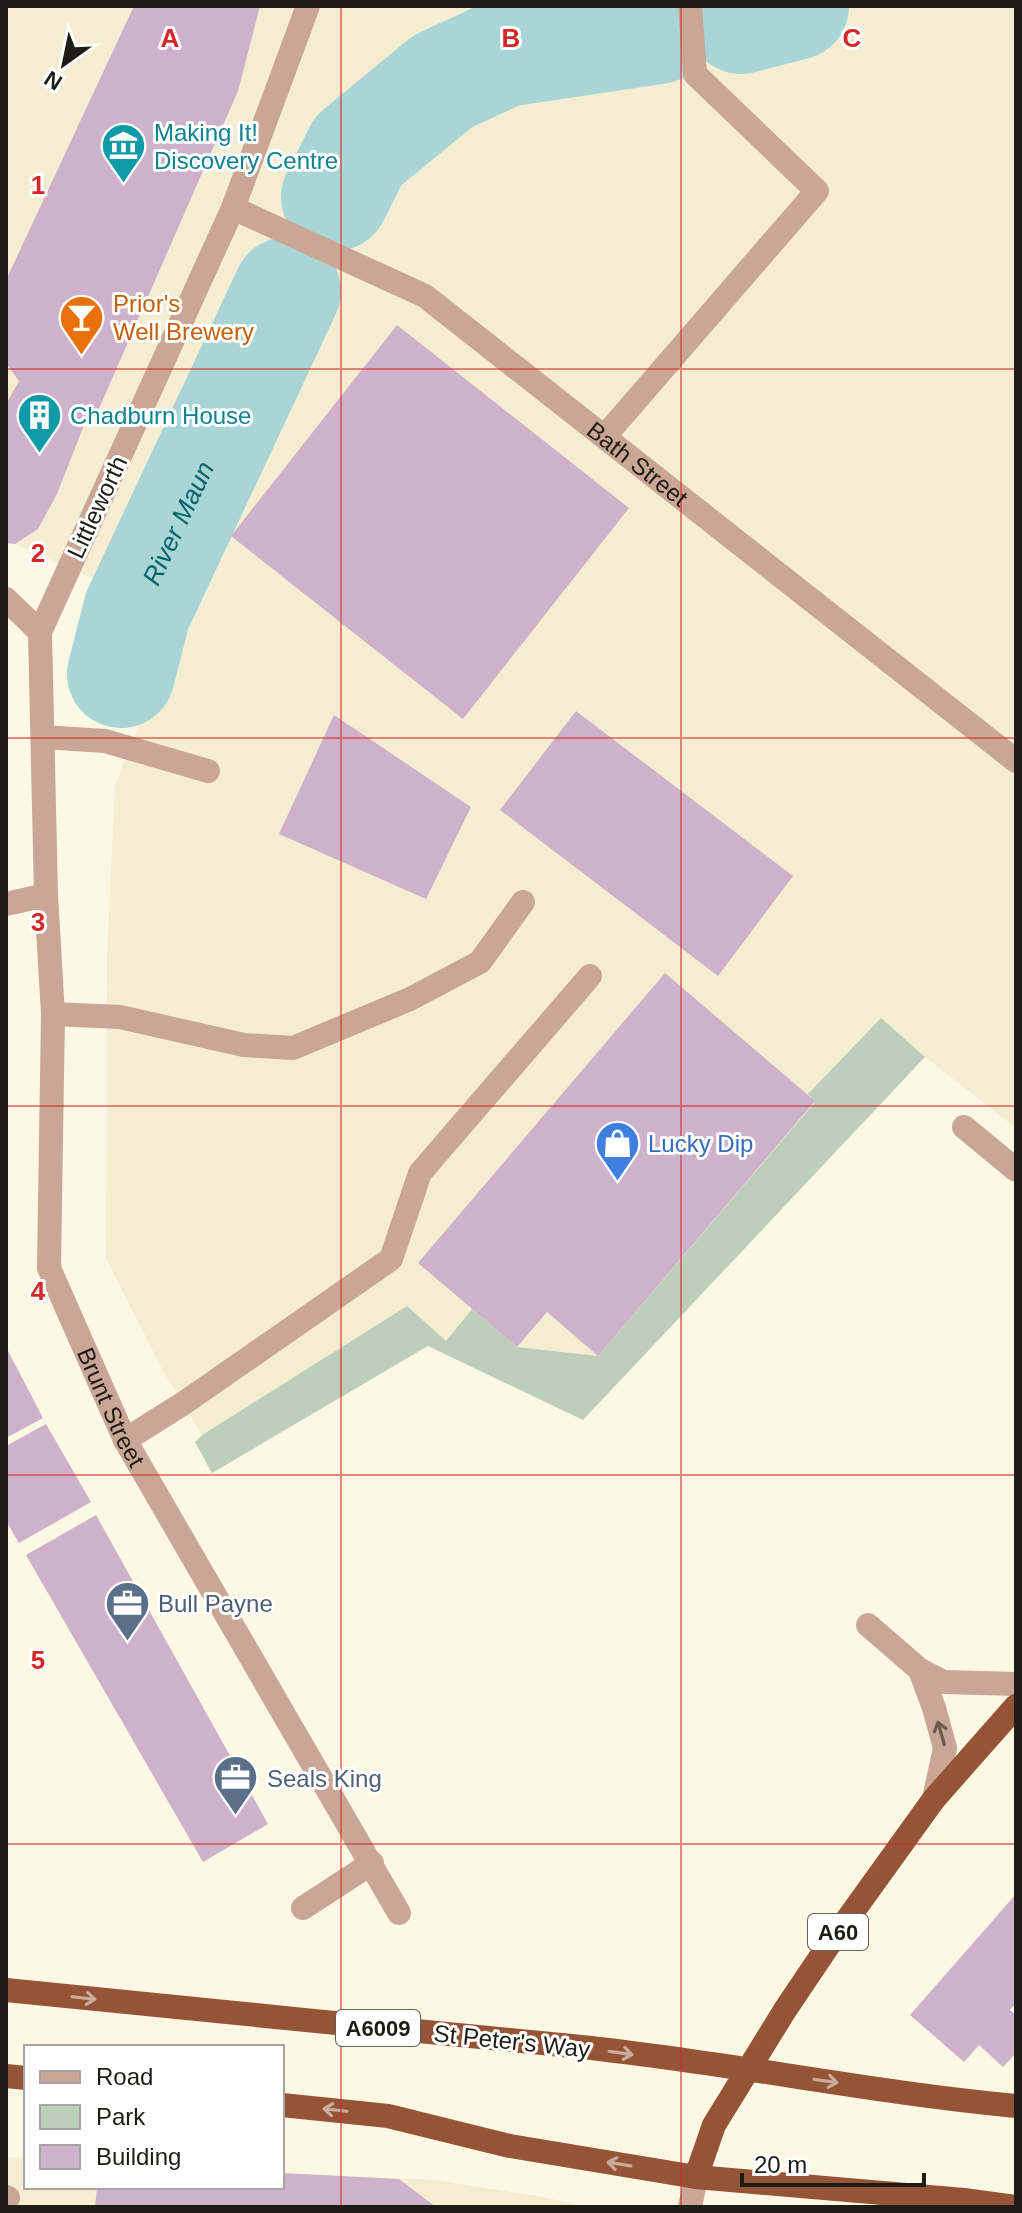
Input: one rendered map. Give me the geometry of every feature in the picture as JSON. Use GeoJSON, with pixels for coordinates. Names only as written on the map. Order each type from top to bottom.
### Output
{"type":"FeatureCollection","features":[{"type":"Feature","properties":{"kind":"highway","name":"A60"},"geometry":{"type":"LineString","coordinates":[[749,2070],[826,1949],[934,1799],[1016,1706]]}},
{"type":"Feature","properties":{"kind":"highway","name":"St Peter's Way"},"geometry":{"type":"LineString","coordinates":[[6,1990],[572,2046],[949,2100],[1016,2106]]}},
{"type":"Feature","properties":{"kind":"highway"},"geometry":{"type":"LineString","coordinates":[[696,2177],[714,2125],[749,2070]]}},
{"type":"Feature","properties":{"kind":"highway"},"geometry":{"type":"LineString","coordinates":[[284,2105],[388,2116],[510,2146],[696,2177],[1015,2207]]}},
{"type":"Feature","properties":{"kind":"street","name":"Littleworth"},"geometry":{"type":"LineString","coordinates":[[46,895],[40,632],[233,208],[308,6]]}},
{"type":"Feature","properties":{"kind":"street"},"geometry":{"type":"LineString","coordinates":[[605,436],[817,191],[695,74],[690,6]]}},
{"type":"Feature","properties":{"kind":"street","name":"Bath Street"},"geometry":{"type":"LineString","coordinates":[[233,208],[425,296],[1016,761]]}},
{"type":"Feature","properties":{"kind":"street"},"geometry":{"type":"LineString","coordinates":[[6,599],[40,632]]}},
{"type":"Feature","properties":{"kind":"street"},"geometry":{"type":"LineString","coordinates":[[43,737],[105,741],[208,771]]}},
{"type":"Feature","properties":{"kind":"street"},"geometry":{"type":"LineString","coordinates":[[6,904],[46,895]]}},
{"type":"Feature","properties":{"kind":"street","name":"Brunt Street"},"geometry":{"type":"LineString","coordinates":[[46,895],[53,1014],[49,1268],[125,1440],[399,1913]]}},
{"type":"Feature","properties":{"kind":"street"},"geometry":{"type":"LineString","coordinates":[[53,1014],[120,1017],[244,1045],[293,1048],[410,999],[480,962],[523,902]]}},
{"type":"Feature","properties":{"kind":"street"},"geometry":{"type":"LineString","coordinates":[[125,1440],[184,1403],[391,1259],[420,1173],[590,976]]}},
{"type":"Feature","properties":{"kind":"street"},"geometry":{"type":"LineString","coordinates":[[964,1127],[1016,1170]]}},
{"type":"Feature","properties":{"kind":"street"},"geometry":{"type":"LineString","coordinates":[[868,1625],[920,1670],[943,1682],[1016,1684]]}},
{"type":"Feature","properties":{"kind":"street"},"geometry":{"type":"LineString","coordinates":[[920,1670],[945,1748],[934,1799]]}},
{"type":"Feature","properties":{"kind":"street"},"geometry":{"type":"LineString","coordinates":[[303,1908],[372,1863]]}},
{"type":"Feature","properties":{"kind":"street"},"geometry":{"type":"LineString","coordinates":[[690,2207],[696,2177]]}},
{"type":"Feature","properties":{"kind":"shaded area"},"geometry":{"type":"Polygon","coordinates":[[[6,6],[1016,6],[1016,1128],[925,1057],[881,1018],[808,1095],[815,1101],[598,1356],[517,1347],[472,1309],[446,1341],[407,1306],[202,1435],[162,1369],[106,1258],[107,954],[115,786],[181,617],[15,544],[6,543],[6,6]]]}},
{"type":"Feature","properties":{"kind":"shaded area"},"geometry":{"type":"Polygon","coordinates":[[[6,2157],[24,2158],[24,2189],[284,2189],[284,2173],[434,2180],[544,2197],[585,2207],[6,2207],[6,2157]]]}},
{"type":"Feature","properties":{"kind":"green space"},"geometry":{"type":"Polygon","coordinates":[[[881,1018],[925,1057],[583,1420],[428,1346],[212,1473],[195,1442],[202,1435],[407,1306],[446,1341],[472,1309],[517,1347],[598,1356],[815,1102],[808,1094],[881,1018]]]}},
{"type":"Feature","properties":{"kind":"building","name":"Making It! Discovery Centre"},"geometry":{"type":"Polygon","coordinates":[[[134,6],[260,6],[238,91],[94,420],[88,415],[57,494],[38,529],[15,544],[6,543],[6,404],[19,381],[6,363],[6,280],[134,6]]]}},
{"type":"Feature","properties":{"kind":"building"},"geometry":{"type":"Polygon","coordinates":[[[397,325],[629,508],[463,719],[231,536],[397,325]]]}},
{"type":"Feature","properties":{"kind":"building"},"geometry":{"type":"Polygon","coordinates":[[[576,711],[793,876],[718,976],[500,810],[576,711]]]}},
{"type":"Feature","properties":{"kind":"building"},"geometry":{"type":"Polygon","coordinates":[[[334,715],[471,807],[426,899],[279,834],[334,715]]]}},
{"type":"Feature","properties":{"kind":"building","name":"Lucky Dip"},"geometry":{"type":"Polygon","coordinates":[[[665,973],[815,1101],[598,1356],[547,1312],[517,1347],[418,1263],[665,973]]]}},
{"type":"Feature","properties":{"kind":"building"},"geometry":{"type":"Polygon","coordinates":[[[6,1347],[43,1418],[6,1438],[6,1347]]]}},
{"type":"Feature","properties":{"kind":"building"},"geometry":{"type":"Polygon","coordinates":[[[46,1424],[91,1502],[19,1543],[6,1521],[6,1446],[46,1424]]]}},
{"type":"Feature","properties":{"kind":"building"},"geometry":{"type":"Polygon","coordinates":[[[96,1515],[268,1824],[203,1862],[26,1555],[96,1515]]]}},
{"type":"Feature","properties":{"kind":"building"},"geometry":{"type":"Polygon","coordinates":[[[1016,1894],[1016,2003],[1010,2010],[1016,2015],[1016,2053],[1003,2067],[979,2045],[964,2062],[910,2015],[1016,1894]]]}},
{"type":"Feature","properties":{"kind":"building"},"geometry":{"type":"Polygon","coordinates":[[[284,2173],[399,2179],[436,2207],[95,2207],[97,2189],[284,2189],[284,2173]]]}},
{"type":"Feature","properties":{"kind":"waterway","name":"River Maun"},"geometry":{"type":"LineString","coordinates":[[741,20],[795,6]]}},
{"type":"Feature","properties":{"kind":"waterway","name":"River Maun"},"geometry":{"type":"LineString","coordinates":[[335,197],[358,151],[443,81],[504,53],[658,30]]}},
{"type":"Feature","properties":{"kind":"waterway","name":"River Maun"},"geometry":{"type":"LineString","coordinates":[[121,674],[137,611],[287,291]]}},
{"type":"Feature","properties":{"kind":"place","name":"Making It! Discovery Centre"},"geometry":{"type":"Point","coordinates":[123,185]}},
{"type":"Feature","properties":{"kind":"place","name":"Prior's Well Brewery"},"geometry":{"type":"Point","coordinates":[82,356]}},
{"type":"Feature","properties":{"kind":"place","name":"Chadburn House"},"geometry":{"type":"Point","coordinates":[39,454]}},
{"type":"Feature","properties":{"kind":"place","name":"Lucky Dip"},"geometry":{"type":"Point","coordinates":[617,1182]}},
{"type":"Feature","properties":{"kind":"place","name":"Bull Payne"},"geometry":{"type":"Point","coordinates":[127,1642]}},
{"type":"Feature","properties":{"kind":"place","name":"Seals King"},"geometry":{"type":"Point","coordinates":[236,1817]}}]}
